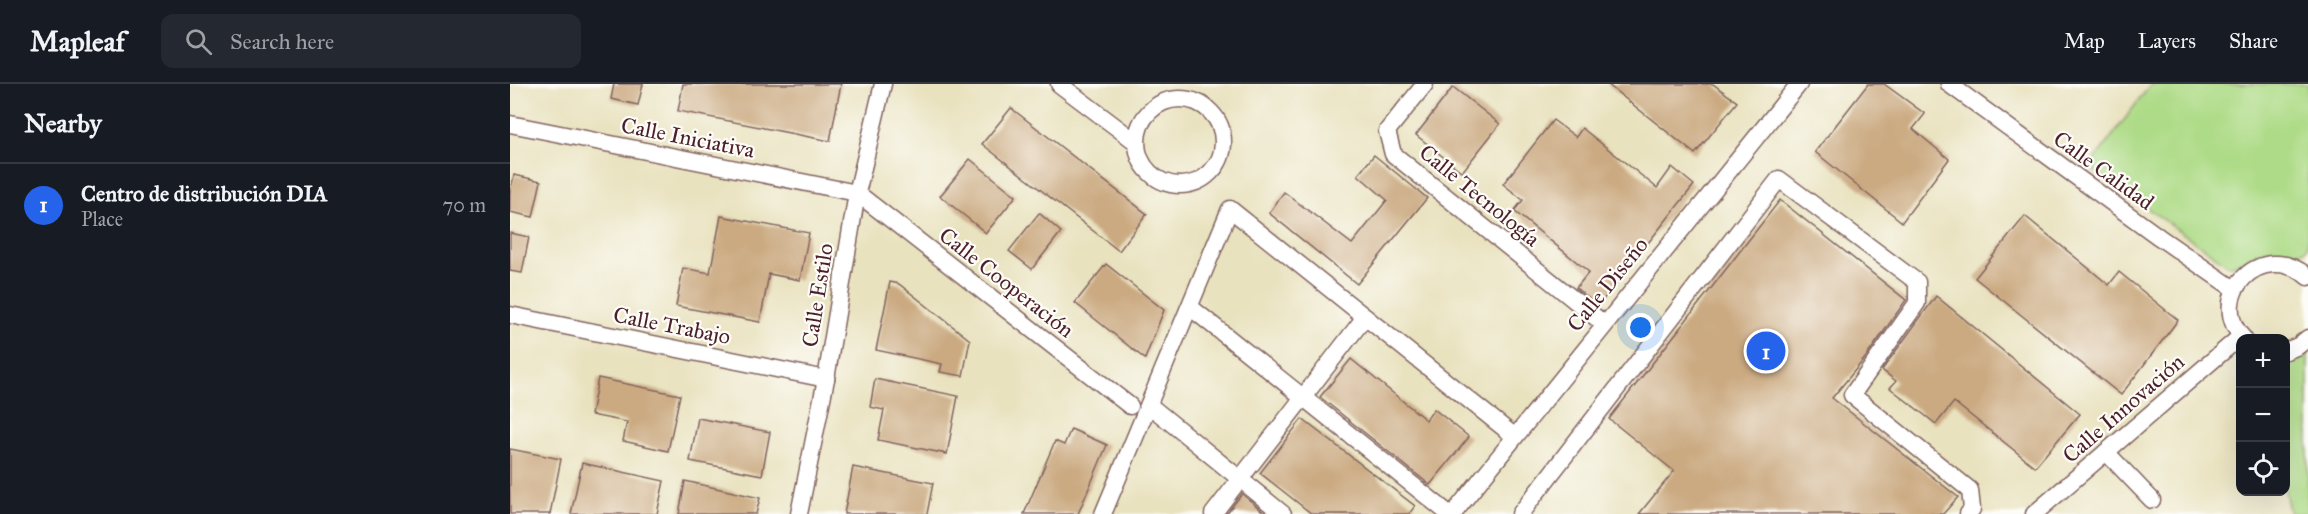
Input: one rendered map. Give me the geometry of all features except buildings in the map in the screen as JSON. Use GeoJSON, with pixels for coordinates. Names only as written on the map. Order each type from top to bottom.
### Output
{"type":"FeatureCollection","features":[{"type":"Feature","properties":{"kind":"street","name":"Calle Estilo"},"geometry":{"type":"LineString","coordinates":[[799,514],[826,379],[857,193],[884,84]]}},
{"type":"Feature","properties":{"kind":"street"},"geometry":{"type":"LineString","coordinates":[[1059,84],[1136,142],[1145,168],[1155,177],[1167,183],[1181,185],[1194,183],[1211,171],[1221,154],[1223,141],[1221,127],[1209,111],[1192,100],[1179,98],[1166,100],[1154,107],[1141,123],[1136,142]]}},
{"type":"Feature","properties":{"kind":"street","name":"Calle Tecnología"},"geometry":{"type":"LineString","coordinates":[[1425,84],[1387,131],[1393,154],[1604,324]]}},
{"type":"Feature","properties":{"kind":"street","name":"Calle Diseño"},"geometry":{"type":"LineString","coordinates":[[1451,514],[1798,84]]}},
{"type":"Feature","properties":{"kind":"street","name":"Calle Calidad"},"geometry":{"type":"LineString","coordinates":[[1949,84],[2234,290]]}},
{"type":"Feature","properties":{"kind":"street","name":"Calle Iniciativa"},"geometry":{"type":"LineString","coordinates":[[510,124],[857,193]]}},
{"type":"Feature","properties":{"kind":"street"},"geometry":{"type":"LineString","coordinates":[[1521,514],[1779,179],[1917,282],[1917,303],[1852,395],[1970,490],[1972,509],[1968,514]]}},
{"type":"Feature","properties":{"kind":"street","name":"Calle Cooperación"},"geometry":{"type":"LineString","coordinates":[[857,193],[1130,406]]}},
{"type":"Feature","properties":{"kind":"street"},"geometry":{"type":"LineString","coordinates":[[1103,514],[1230,209],[1514,436]]}},
{"type":"Feature","properties":{"kind":"street"},"geometry":{"type":"LineString","coordinates":[[2241,334],[2232,316],[2231,308],[2234,290],[2246,274],[2262,265],[2280,263],[2308,275]]}},
{"type":"Feature","properties":{"kind":"street"},"geometry":{"type":"LineString","coordinates":[[1190,307],[1451,514]]}},
{"type":"Feature","properties":{"kind":"street","name":"Calle Trabajo"},"geometry":{"type":"LineString","coordinates":[[510,315],[826,379]]}},
{"type":"Feature","properties":{"kind":"street"},"geometry":{"type":"LineString","coordinates":[[1213,514],[1365,317]]}},
{"type":"Feature","properties":{"kind":"street"},"geometry":{"type":"LineString","coordinates":[[2290,349],[2308,338]]}},
{"type":"Feature","properties":{"kind":"street","name":"Calle Innovación"},"geometry":{"type":"LineString","coordinates":[[2034,514],[2236,342]]}},
{"type":"Feature","properties":{"kind":"street"},"geometry":{"type":"LineString","coordinates":[[1149,405],[1283,514]]}},
{"type":"Feature","properties":{"kind":"street"},"geometry":{"type":"LineString","coordinates":[[2106,452],[2152,500]]}},
{"type":"Feature","properties":{"kind":"green space"},"geometry":{"type":"Polygon","coordinates":[[[2151,84],[2308,84],[2308,247],[2299,252],[2267,250],[2236,264],[2228,265],[2089,167],[2151,84]]]}},
{"type":"Feature","properties":{"kind":"green space"},"geometry":{"type":"Polygon","coordinates":[[[2308,354],[2308,514],[2290,514],[2286,496],[2290,496],[2290,363],[2300,360],[2308,354]]]}},
{"type":"Feature","properties":{"kind":"place","name":"Centro de distribución DIA"},"geometry":{"type":"Point","coordinates":[1766,351]}}]}
